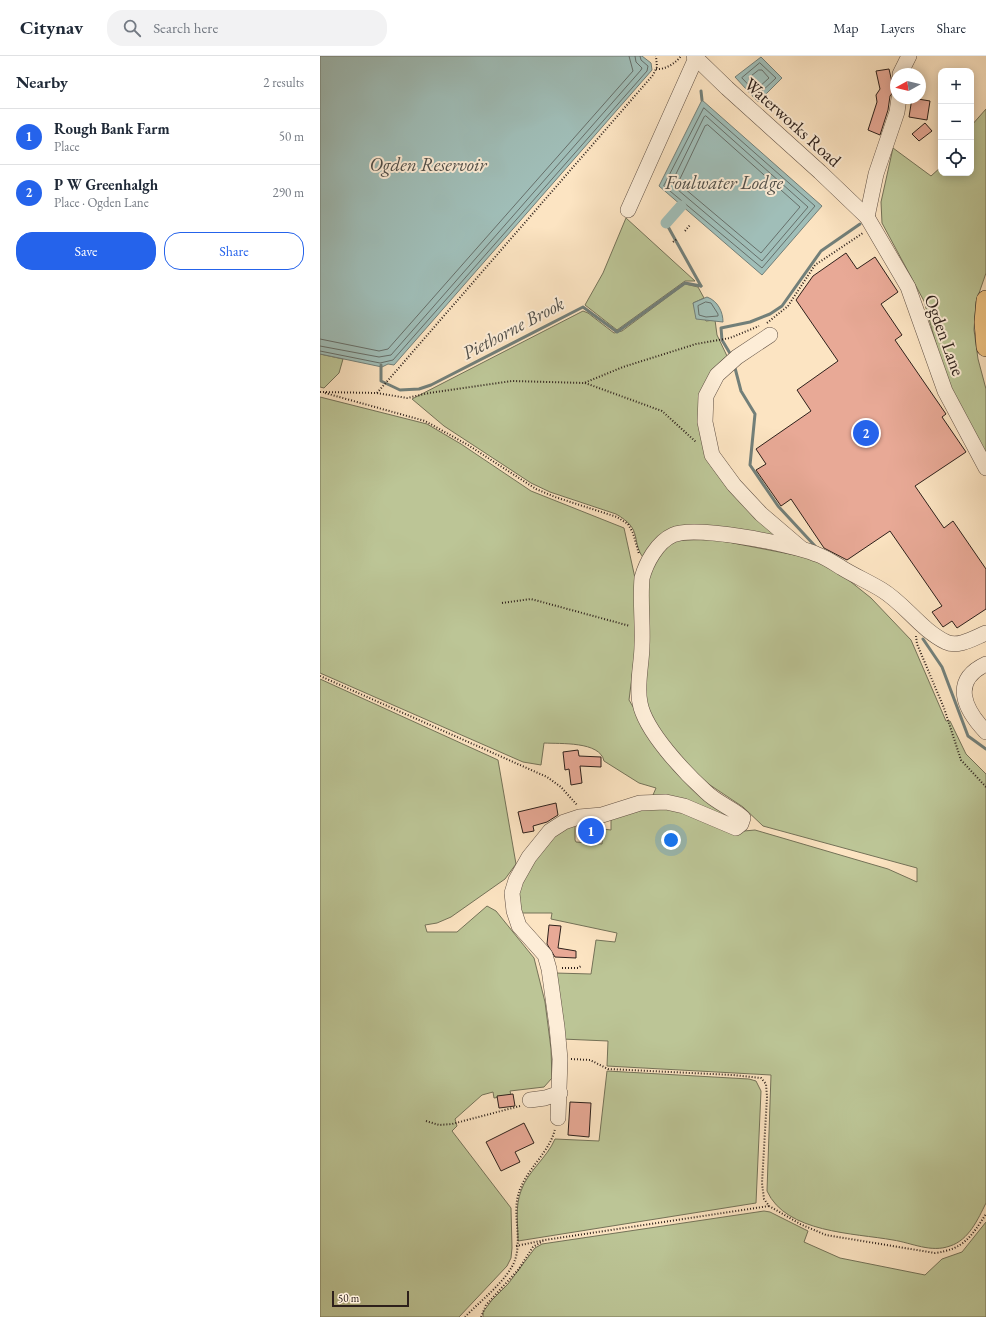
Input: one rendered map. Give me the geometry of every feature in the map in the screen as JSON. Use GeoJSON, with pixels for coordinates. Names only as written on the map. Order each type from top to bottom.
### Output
{"type":"FeatureCollection","features":[{"type":"Feature","properties":{"kind":"main road"},"geometry":{"type":"LineString","coordinates":[[986,300],[984,322],[986,348]]}},
{"type":"Feature","properties":{"kind":"street"},"geometry":{"type":"LineString","coordinates":[[903,68],[909,56]]}},
{"type":"Feature","properties":{"kind":"street"},"geometry":{"type":"LineString","coordinates":[[628,210],[690,57]]}},
{"type":"Feature","properties":{"kind":"street","name":"Waterworks Road"},"geometry":{"type":"LineString","coordinates":[[690,57],[820,172],[870,222]]}},
{"type":"Feature","properties":{"kind":"street"},"geometry":{"type":"LineString","coordinates":[[870,222],[876,174],[897,112],[898,104]]}},
{"type":"Feature","properties":{"kind":"street","name":"Ogden Lane"},"geometry":{"type":"LineString","coordinates":[[870,222],[908,287],[945,390],[986,468]]}},
{"type":"Feature","properties":{"kind":"street"},"geometry":{"type":"LineString","coordinates":[[770,335],[737,357],[717,375],[706,396],[705,422],[712,455],[739,491],[761,514],[804,550]]}},
{"type":"Feature","properties":{"kind":"street"},"geometry":{"type":"LineString","coordinates":[[558,1118],[560,1059],[549,969],[545,956],[519,926],[514,911],[512,893],[516,880],[529,857],[550,831],[564,822],[584,816],[602,815],[640,803],[666,802],[684,806],[736,828],[741,824],[743,818],[738,813],[720,805],[705,792],[663,746],[650,728],[640,702],[643,627],[641,587],[645,568],[662,542],[672,535],[683,532],[698,532],[737,536],[804,550],[816,554],[884,591],[922,624],[946,642],[953,644],[963,643],[986,633]]}},
{"type":"Feature","properties":{"kind":"street"},"geometry":{"type":"LineString","coordinates":[[986,664],[972,673],[966,680],[964,691],[965,702],[973,719],[986,732]]}},
{"type":"Feature","properties":{"kind":"street"},"geometry":{"type":"LineString","coordinates":[[530,1100],[545,1098],[560,1093]]}},
{"type":"Feature","properties":{"kind":"path"},"geometry":{"type":"LineString","coordinates":[[377,393],[653,75],[656,69],[656,56]]}},
{"type":"Feature","properties":{"kind":"path"},"geometry":{"type":"LineString","coordinates":[[656,69],[660,70],[690,57]]}},
{"type":"Feature","properties":{"kind":"path"},"geometry":{"type":"LineString","coordinates":[[584,383],[623,367],[696,344],[728,338],[765,324],[788,306],[816,265],[870,222]]}},
{"type":"Feature","properties":{"kind":"path"},"geometry":{"type":"LineString","coordinates":[[685,230],[690,225]]}},
{"type":"Feature","properties":{"kind":"path"},"geometry":{"type":"LineString","coordinates":[[673,242],[677,239]]}},
{"type":"Feature","properties":{"kind":"path"},"geometry":{"type":"LineString","coordinates":[[325,393],[377,393],[407,398],[429,393],[512,380],[584,383],[662,411],[712,455]]}},
{"type":"Feature","properties":{"kind":"path"},"geometry":{"type":"LineString","coordinates":[[320,392],[425,421],[468,445],[536,489],[555,497],[618,517],[628,524],[633,532],[640,560],[645,568]]}},
{"type":"Feature","properties":{"kind":"path"},"geometry":{"type":"LineString","coordinates":[[502,603],[531,599],[567,607],[607,620],[643,627]]}},
{"type":"Feature","properties":{"kind":"path"},"geometry":{"type":"LineString","coordinates":[[922,624],[916,638],[917,644],[944,708],[961,760],[986,787]]}},
{"type":"Feature","properties":{"kind":"path"},"geometry":{"type":"LineString","coordinates":[[320,676],[547,777],[562,787],[576,801],[584,816]]}},
{"type":"Feature","properties":{"kind":"path"},"geometry":{"type":"LineString","coordinates":[[549,969],[578,968],[581,966]]}},
{"type":"Feature","properties":{"kind":"path"},"geometry":{"type":"LineString","coordinates":[[560,1059],[590,1060],[608,1069],[733,1075],[761,1078],[766,1084],[767,1097],[762,1183],[764,1199],[769,1206],[800,1224],[826,1235],[935,1253],[949,1251],[960,1246],[975,1231],[986,1214]]}},
{"type":"Feature","properties":{"kind":"path"},"geometry":{"type":"LineString","coordinates":[[426,1121],[439,1125],[452,1124],[515,1108],[530,1100]]}},
{"type":"Feature","properties":{"kind":"path"},"geometry":{"type":"LineString","coordinates":[[464,1317],[510,1271],[515,1258],[517,1198],[520,1187],[550,1144],[558,1118]]}},
{"type":"Feature","properties":{"kind":"path"},"geometry":{"type":"LineString","coordinates":[[516,1246],[546,1240],[769,1206]]}},
{"type":"Feature","properties":{"kind":"path"},"geometry":{"type":"LineString","coordinates":[[481,1317],[486,1305],[518,1270],[534,1247],[546,1240]]}},
{"type":"Feature","properties":{"kind":"green space"},"geometry":{"type":"Polygon","coordinates":[[[986,109],[986,273],[976,302],[974,330],[978,359],[986,389],[986,462],[964,421],[941,362],[924,301],[882,223],[881,202],[893,148],[931,176],[938,170],[938,176],[974,176],[974,123],[986,109]]]}},
{"type":"Feature","properties":{"kind":"green space"},"geometry":{"type":"Polygon","coordinates":[[[626,218],[695,281],[685,281],[617,330],[585,305],[603,273],[626,218]]]}},
{"type":"Feature","properties":{"kind":"green space"},"geometry":{"type":"Polygon","coordinates":[[[685,284],[698,287],[704,298],[693,303],[706,321],[715,320],[717,335],[727,356],[719,363],[705,449],[782,540],[690,528],[644,559],[640,552],[633,530],[625,520],[616,514],[550,492],[531,483],[444,426],[412,399],[583,311],[588,313],[614,333],[622,331],[685,284]]]}},
{"type":"Feature","properties":{"kind":"green space"},"geometry":{"type":"Polygon","coordinates":[[[320,354],[343,359],[339,373],[324,388],[320,387],[320,354]]]}},
{"type":"Feature","properties":{"kind":"green space"},"geometry":{"type":"Polygon","coordinates":[[[320,397],[427,424],[461,444],[531,491],[624,528],[635,578],[635,652],[629,700],[654,742],[736,819],[653,795],[656,788],[639,783],[604,761],[601,755],[595,750],[587,747],[569,744],[544,743],[541,765],[523,762],[320,673],[320,397]]]}},
{"type":"Feature","properties":{"kind":"green space"},"geometry":{"type":"Polygon","coordinates":[[[707,538],[805,557],[831,566],[871,598],[911,640],[946,721],[950,721],[966,754],[986,774],[986,1203],[968,1234],[957,1243],[950,1246],[943,1248],[929,1248],[893,1240],[822,1229],[789,1215],[776,1205],[767,1191],[771,1075],[607,1066],[608,1041],[562,1039],[555,973],[591,974],[596,940],[615,942],[617,933],[551,919],[552,913],[520,913],[517,881],[562,826],[575,822],[576,842],[602,844],[603,829],[611,830],[611,816],[662,804],[744,831],[755,830],[888,869],[917,882],[917,868],[763,826],[743,807],[698,777],[656,732],[645,710],[644,595],[654,559],[674,539],[707,538]]]}},
{"type":"Feature","properties":{"kind":"green space"},"geometry":{"type":"Polygon","coordinates":[[[320,679],[498,760],[516,864],[505,879],[451,917],[437,923],[425,925],[427,932],[457,932],[487,906],[496,911],[534,958],[545,1002],[551,1049],[552,1078],[544,1087],[510,1091],[511,1095],[494,1098],[493,1092],[482,1095],[455,1119],[457,1126],[452,1131],[511,1208],[512,1248],[511,1258],[507,1266],[459,1317],[320,1317],[320,679]]]}},
{"type":"Feature","properties":{"kind":"green space"},"geometry":{"type":"Polygon","coordinates":[[[607,1071],[749,1079],[756,1081],[761,1091],[756,1203],[518,1241],[517,1209],[521,1191],[524,1184],[555,1139],[599,1141],[607,1071]]]}},
{"type":"Feature","properties":{"kind":"green space"},"geometry":{"type":"Polygon","coordinates":[[[764,1211],[770,1212],[808,1231],[804,1242],[840,1258],[925,1275],[942,1259],[962,1252],[986,1222],[986,1317],[483,1317],[483,1312],[492,1300],[508,1284],[535,1248],[542,1244],[764,1211]]]}},
{"type":"Feature","properties":{"kind":"water","name":"Ogden Reservoir"},"geometry":{"type":"Polygon","coordinates":[[[320,56],[642,56],[651,63],[652,70],[394,365],[388,364],[382,367],[320,354],[320,56]]]}},
{"type":"Feature","properties":{"kind":"water"},"geometry":{"type":"Polygon","coordinates":[[[761,57],[782,78],[758,102],[735,77],[761,57]]]}},
{"type":"Feature","properties":{"kind":"water","name":"Foulwater Lodge"},"geometry":{"type":"Polygon","coordinates":[[[702,100],[822,206],[762,275],[659,186],[702,100]]]}},
{"type":"Feature","properties":{"kind":"water"},"geometry":{"type":"Polygon","coordinates":[[[707,297],[714,301],[719,307],[723,322],[696,319],[693,303],[707,297]]]}},
{"type":"Feature","properties":{"kind":"building"},"geometry":{"type":"Polygon","coordinates":[[[889,69],[890,73],[890,96],[888,110],[880,135],[868,130],[877,102],[876,95],[880,89],[876,71],[889,69]]]}},
{"type":"Feature","properties":{"kind":"building"},"geometry":{"type":"Polygon","coordinates":[[[926,100],[930,101],[927,120],[909,117],[911,104],[926,104],[926,100]]]}},
{"type":"Feature","properties":{"kind":"building"},"geometry":{"type":"Polygon","coordinates":[[[925,123],[932,131],[919,141],[912,134],[925,123]]]}},
{"type":"Feature","properties":{"kind":"building"},"geometry":{"type":"Polygon","coordinates":[[[846,253],[857,269],[875,257],[898,292],[881,304],[902,335],[895,340],[946,414],[942,417],[966,452],[915,486],[944,528],[953,521],[986,569],[986,609],[957,628],[952,621],[943,627],[932,612],[942,606],[890,531],[847,560],[824,548],[791,499],[781,506],[756,470],[766,464],[756,449],[811,411],[797,390],[838,361],[796,300],[813,276],[846,253]]]}},
{"type":"Feature","properties":{"kind":"building"},"geometry":{"type":"Polygon","coordinates":[[[578,750],[579,756],[601,757],[601,767],[580,766],[582,783],[571,785],[569,769],[565,770],[563,752],[578,750]]]}},
{"type":"Feature","properties":{"kind":"building"},"geometry":{"type":"Polygon","coordinates":[[[556,803],[558,815],[547,822],[533,826],[534,831],[523,833],[518,812],[556,803]]]}},
{"type":"Feature","properties":{"kind":"building"},"geometry":{"type":"Polygon","coordinates":[[[597,824],[596,843],[584,842],[585,826],[597,824]]]}},
{"type":"Feature","properties":{"kind":"building"},"geometry":{"type":"Polygon","coordinates":[[[549,925],[561,926],[558,948],[576,951],[576,958],[555,957],[547,944],[549,925]]]}},
{"type":"Feature","properties":{"kind":"building"},"geometry":{"type":"Polygon","coordinates":[[[513,1094],[515,1106],[499,1108],[497,1096],[513,1094]]]}},
{"type":"Feature","properties":{"kind":"building"},"geometry":{"type":"Polygon","coordinates":[[[570,1102],[591,1103],[589,1137],[568,1135],[570,1102]]]}},
{"type":"Feature","properties":{"kind":"building"},"geometry":{"type":"Polygon","coordinates":[[[524,1123],[534,1143],[515,1152],[520,1162],[501,1171],[486,1142],[524,1123]]]}},
{"type":"Feature","properties":{"kind":"waterway"},"geometry":{"type":"LineString","coordinates":[[701,91],[702,100]]}},
{"type":"Feature","properties":{"kind":"waterway"},"geometry":{"type":"LineString","coordinates":[[666,223],[681,206]]}},
{"type":"Feature","properties":{"kind":"waterway"},"geometry":{"type":"LineString","coordinates":[[666,223],[701,286]]}},
{"type":"Feature","properties":{"kind":"waterway"},"geometry":{"type":"LineString","coordinates":[[731,355],[722,340],[721,328],[750,322],[770,314],[782,306],[821,251],[860,224]]}},
{"type":"Feature","properties":{"kind":"waterway","name":"Piethorne Brook"},"geometry":{"type":"LineString","coordinates":[[381,365],[381,381],[400,390],[419,389],[431,385],[583,307],[617,332],[685,283],[701,286]]}},
{"type":"Feature","properties":{"kind":"waterway","name":"Piethorne Brook"},"geometry":{"type":"LineString","coordinates":[[735,368],[741,391],[755,414],[750,465],[778,506],[815,546]]}},
{"type":"Feature","properties":{"kind":"waterway","name":"Piethorne Brook"},"geometry":{"type":"LineString","coordinates":[[923,639],[942,667],[968,736],[986,749]]}},
{"type":"Feature","properties":{"kind":"place","name":"P W Greenhalgh"},"geometry":{"type":"Point","coordinates":[866,433]}},
{"type":"Feature","properties":{"kind":"place","name":"Rough Bank Farm"},"geometry":{"type":"Point","coordinates":[591,831]}}]}
